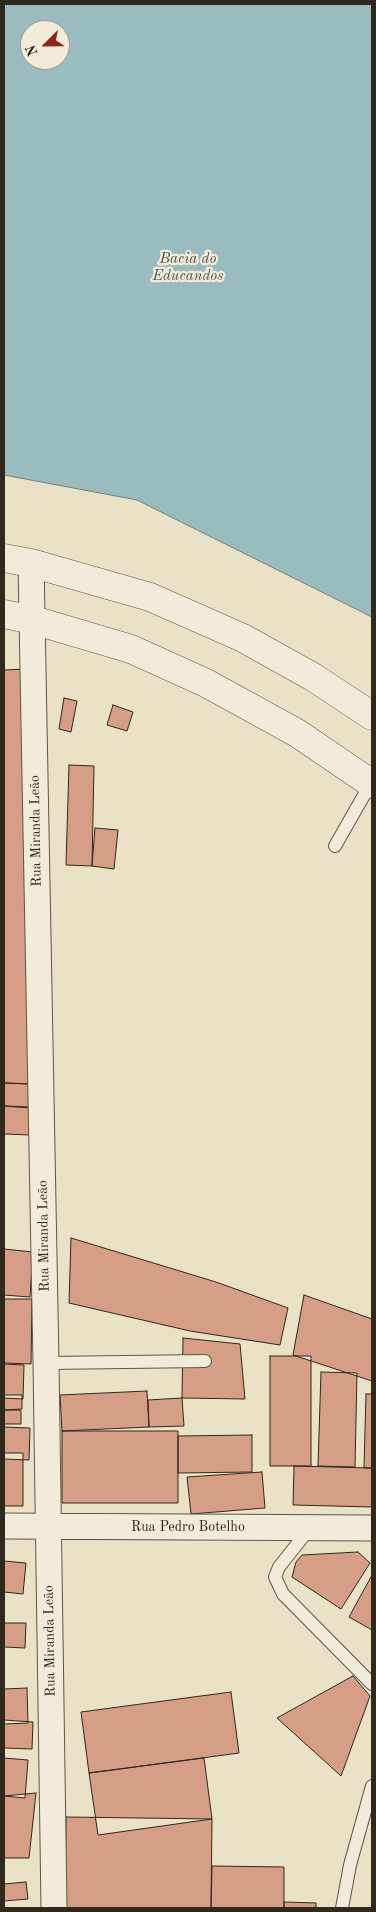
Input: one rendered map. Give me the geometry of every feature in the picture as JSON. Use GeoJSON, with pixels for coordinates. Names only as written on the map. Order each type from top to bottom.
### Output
{"type":"FeatureCollection","features":[{"type":"Feature","properties":{"kind":"street"},"geometry":{"type":"LineString","coordinates":[[4,558],[150,598],[243,638],[313,676],[372,716]]}},
{"type":"Feature","properties":{"kind":"street","name":"Rua Miranda Leão"},"geometry":{"type":"LineString","coordinates":[[30,564],[33,620],[54,1908]]}},
{"type":"Feature","properties":{"kind":"street"},"geometry":{"type":"LineString","coordinates":[[4,614],[33,620],[131,649],[206,682],[297,733],[372,784]]}},
{"type":"Feature","properties":{"kind":"street","name":"Rua Pedro Botelho"},"geometry":{"type":"LineString","coordinates":[[4,1526],[372,1528]]}},
{"type":"Feature","properties":{"kind":"lane"},"geometry":{"type":"LineString","coordinates":[[335,846],[372,784]]}},
{"type":"Feature","properties":{"kind":"lane"},"geometry":{"type":"LineString","coordinates":[[46,1363],[205,1361]]}},
{"type":"Feature","properties":{"kind":"lane"},"geometry":{"type":"LineString","coordinates":[[310,1528],[279,1567],[275,1577],[283,1594],[372,1684]]}},
{"type":"Feature","properties":{"kind":"lane"},"geometry":{"type":"LineString","coordinates":[[342,1908],[350,1865],[372,1786]]}},
{"type":"Feature","properties":{"kind":"water","name":"Bacia do Educandos"},"geometry":{"type":"Polygon","coordinates":[[[4,4],[372,4],[372,617],[137,500],[4,475],[4,4]]]}},
{"type":"Feature","properties":{"kind":"building"},"geometry":{"type":"Polygon","coordinates":[[[25,669],[31,1084],[4,1083],[4,670],[25,669]]]}},
{"type":"Feature","properties":{"kind":"building"},"geometry":{"type":"Polygon","coordinates":[[[64,698],[77,701],[71,732],[59,729],[64,698]]]}},
{"type":"Feature","properties":{"kind":"building"},"geometry":{"type":"Polygon","coordinates":[[[113,705],[133,712],[127,731],[107,725],[113,705]]]}},
{"type":"Feature","properties":{"kind":"building"},"geometry":{"type":"Polygon","coordinates":[[[69,765],[94,766],[92,866],[66,865],[69,765]]]}},
{"type":"Feature","properties":{"kind":"building"},"geometry":{"type":"Polygon","coordinates":[[[95,828],[118,830],[114,869],[92,866],[95,828]]]}},
{"type":"Feature","properties":{"kind":"building"},"geometry":{"type":"Polygon","coordinates":[[[4,1083],[31,1084],[31,1107],[4,1106],[4,1083]]]}},
{"type":"Feature","properties":{"kind":"building"},"geometry":{"type":"Polygon","coordinates":[[[4,1106],[31,1108],[30,1135],[4,1134],[4,1106]]]}},
{"type":"Feature","properties":{"kind":"building"},"geometry":{"type":"Polygon","coordinates":[[[71,1238],[216,1282],[288,1308],[280,1345],[190,1331],[69,1303],[71,1238]]]}},
{"type":"Feature","properties":{"kind":"building"},"geometry":{"type":"Polygon","coordinates":[[[4,1249],[33,1252],[30,1297],[4,1295],[4,1249]]]}},
{"type":"Feature","properties":{"kind":"building"},"geometry":{"type":"Polygon","coordinates":[[[304,1295],[372,1319],[372,1381],[293,1355],[304,1295]]]}},
{"type":"Feature","properties":{"kind":"building"},"geometry":{"type":"Polygon","coordinates":[[[4,1299],[32,1299],[31,1364],[4,1363],[4,1299]]]}},
{"type":"Feature","properties":{"kind":"building"},"geometry":{"type":"Polygon","coordinates":[[[183,1338],[240,1344],[245,1399],[182,1398],[183,1338]]]}},
{"type":"Feature","properties":{"kind":"building"},"geometry":{"type":"Polygon","coordinates":[[[270,1356],[311,1356],[311,1466],[270,1466],[270,1356]]]}},
{"type":"Feature","properties":{"kind":"building"},"geometry":{"type":"Polygon","coordinates":[[[4,1364],[24,1365],[23,1399],[4,1398],[4,1364]]]}},
{"type":"Feature","properties":{"kind":"building"},"geometry":{"type":"Polygon","coordinates":[[[321,1372],[357,1373],[355,1467],[318,1466],[321,1372]]]}},
{"type":"Feature","properties":{"kind":"building"},"geometry":{"type":"Polygon","coordinates":[[[147,1391],[149,1427],[62,1431],[60,1395],[147,1391]]]}},
{"type":"Feature","properties":{"kind":"building"},"geometry":{"type":"Polygon","coordinates":[[[366,1394],[372,1394],[372,1468],[364,1468],[366,1394]]]}},
{"type":"Feature","properties":{"kind":"building"},"geometry":{"type":"Polygon","coordinates":[[[4,1395],[22,1395],[22,1409],[4,1410],[4,1395]]]}},
{"type":"Feature","properties":{"kind":"building"},"geometry":{"type":"Polygon","coordinates":[[[182,1398],[184,1426],[149,1427],[148,1400],[182,1398]]]}},
{"type":"Feature","properties":{"kind":"building"},"geometry":{"type":"Polygon","coordinates":[[[4,1410],[21,1410],[21,1424],[4,1424],[4,1410]]]}},
{"type":"Feature","properties":{"kind":"building"},"geometry":{"type":"Polygon","coordinates":[[[4,1427],[30,1428],[29,1460],[4,1459],[4,1427]]]}},
{"type":"Feature","properties":{"kind":"building"},"geometry":{"type":"Polygon","coordinates":[[[62,1431],[178,1431],[178,1503],[62,1503],[62,1431]]]}},
{"type":"Feature","properties":{"kind":"building"},"geometry":{"type":"Polygon","coordinates":[[[252,1435],[252,1472],[178,1473],[178,1436],[252,1435]]]}},
{"type":"Feature","properties":{"kind":"building"},"geometry":{"type":"Polygon","coordinates":[[[4,1453],[23,1453],[23,1506],[4,1506],[4,1453]]]}},
{"type":"Feature","properties":{"kind":"building"},"geometry":{"type":"Polygon","coordinates":[[[294,1466],[372,1468],[372,1507],[293,1505],[294,1466]]]}},
{"type":"Feature","properties":{"kind":"building"},"geometry":{"type":"Polygon","coordinates":[[[262,1472],[265,1508],[191,1514],[187,1477],[262,1472]]]}},
{"type":"Feature","properties":{"kind":"building"},"geometry":{"type":"Polygon","coordinates":[[[358,1552],[370,1563],[341,1609],[292,1577],[296,1562],[302,1555],[358,1552]]]}},
{"type":"Feature","properties":{"kind":"building"},"geometry":{"type":"Polygon","coordinates":[[[4,1561],[26,1563],[23,1594],[4,1592],[4,1561]]]}},
{"type":"Feature","properties":{"kind":"building"},"geometry":{"type":"Polygon","coordinates":[[[372,1575],[372,1630],[349,1617],[372,1575]]]}},
{"type":"Feature","properties":{"kind":"building"},"geometry":{"type":"Polygon","coordinates":[[[4,1623],[26,1623],[25,1648],[4,1647],[4,1623]]]}},
{"type":"Feature","properties":{"kind":"building"},"geometry":{"type":"Polygon","coordinates":[[[353,1676],[370,1696],[341,1776],[277,1718],[353,1676]]]}},
{"type":"Feature","properties":{"kind":"building"},"geometry":{"type":"Polygon","coordinates":[[[27,1688],[28,1723],[4,1724],[4,1689],[27,1688]]]}},
{"type":"Feature","properties":{"kind":"building"},"geometry":{"type":"Polygon","coordinates":[[[231,1692],[239,1753],[89,1773],[81,1712],[231,1692]]]}},
{"type":"Feature","properties":{"kind":"building"},"geometry":{"type":"Polygon","coordinates":[[[4,1720],[33,1722],[32,1749],[4,1748],[4,1720]]]}},
{"type":"Feature","properties":{"kind":"building"},"geometry":{"type":"Polygon","coordinates":[[[4,1758],[28,1760],[25,1798],[4,1796],[4,1758]]]}},
{"type":"Feature","properties":{"kind":"building"},"geometry":{"type":"Polygon","coordinates":[[[204,1758],[212,1819],[98,1835],[89,1773],[204,1758]]]}},
{"type":"Feature","properties":{"kind":"building"},"geometry":{"type":"Polygon","coordinates":[[[36,1793],[29,1858],[4,1858],[4,1796],[36,1793]]]}},
{"type":"Feature","properties":{"kind":"building"},"geometry":{"type":"Polygon","coordinates":[[[66,1817],[212,1819],[211,1908],[65,1908],[66,1817]]]}},
{"type":"Feature","properties":{"kind":"building"},"geometry":{"type":"Polygon","coordinates":[[[212,1866],[284,1867],[284,1908],[211,1908],[212,1866]]]}},
{"type":"Feature","properties":{"kind":"building"},"geometry":{"type":"Polygon","coordinates":[[[26,1882],[28,1899],[4,1901],[4,1884],[26,1882]]]}},
{"type":"Feature","properties":{"kind":"building"},"geometry":{"type":"Polygon","coordinates":[[[284,1902],[316,1903],[316,1908],[284,1908],[284,1902]]]}}]}
